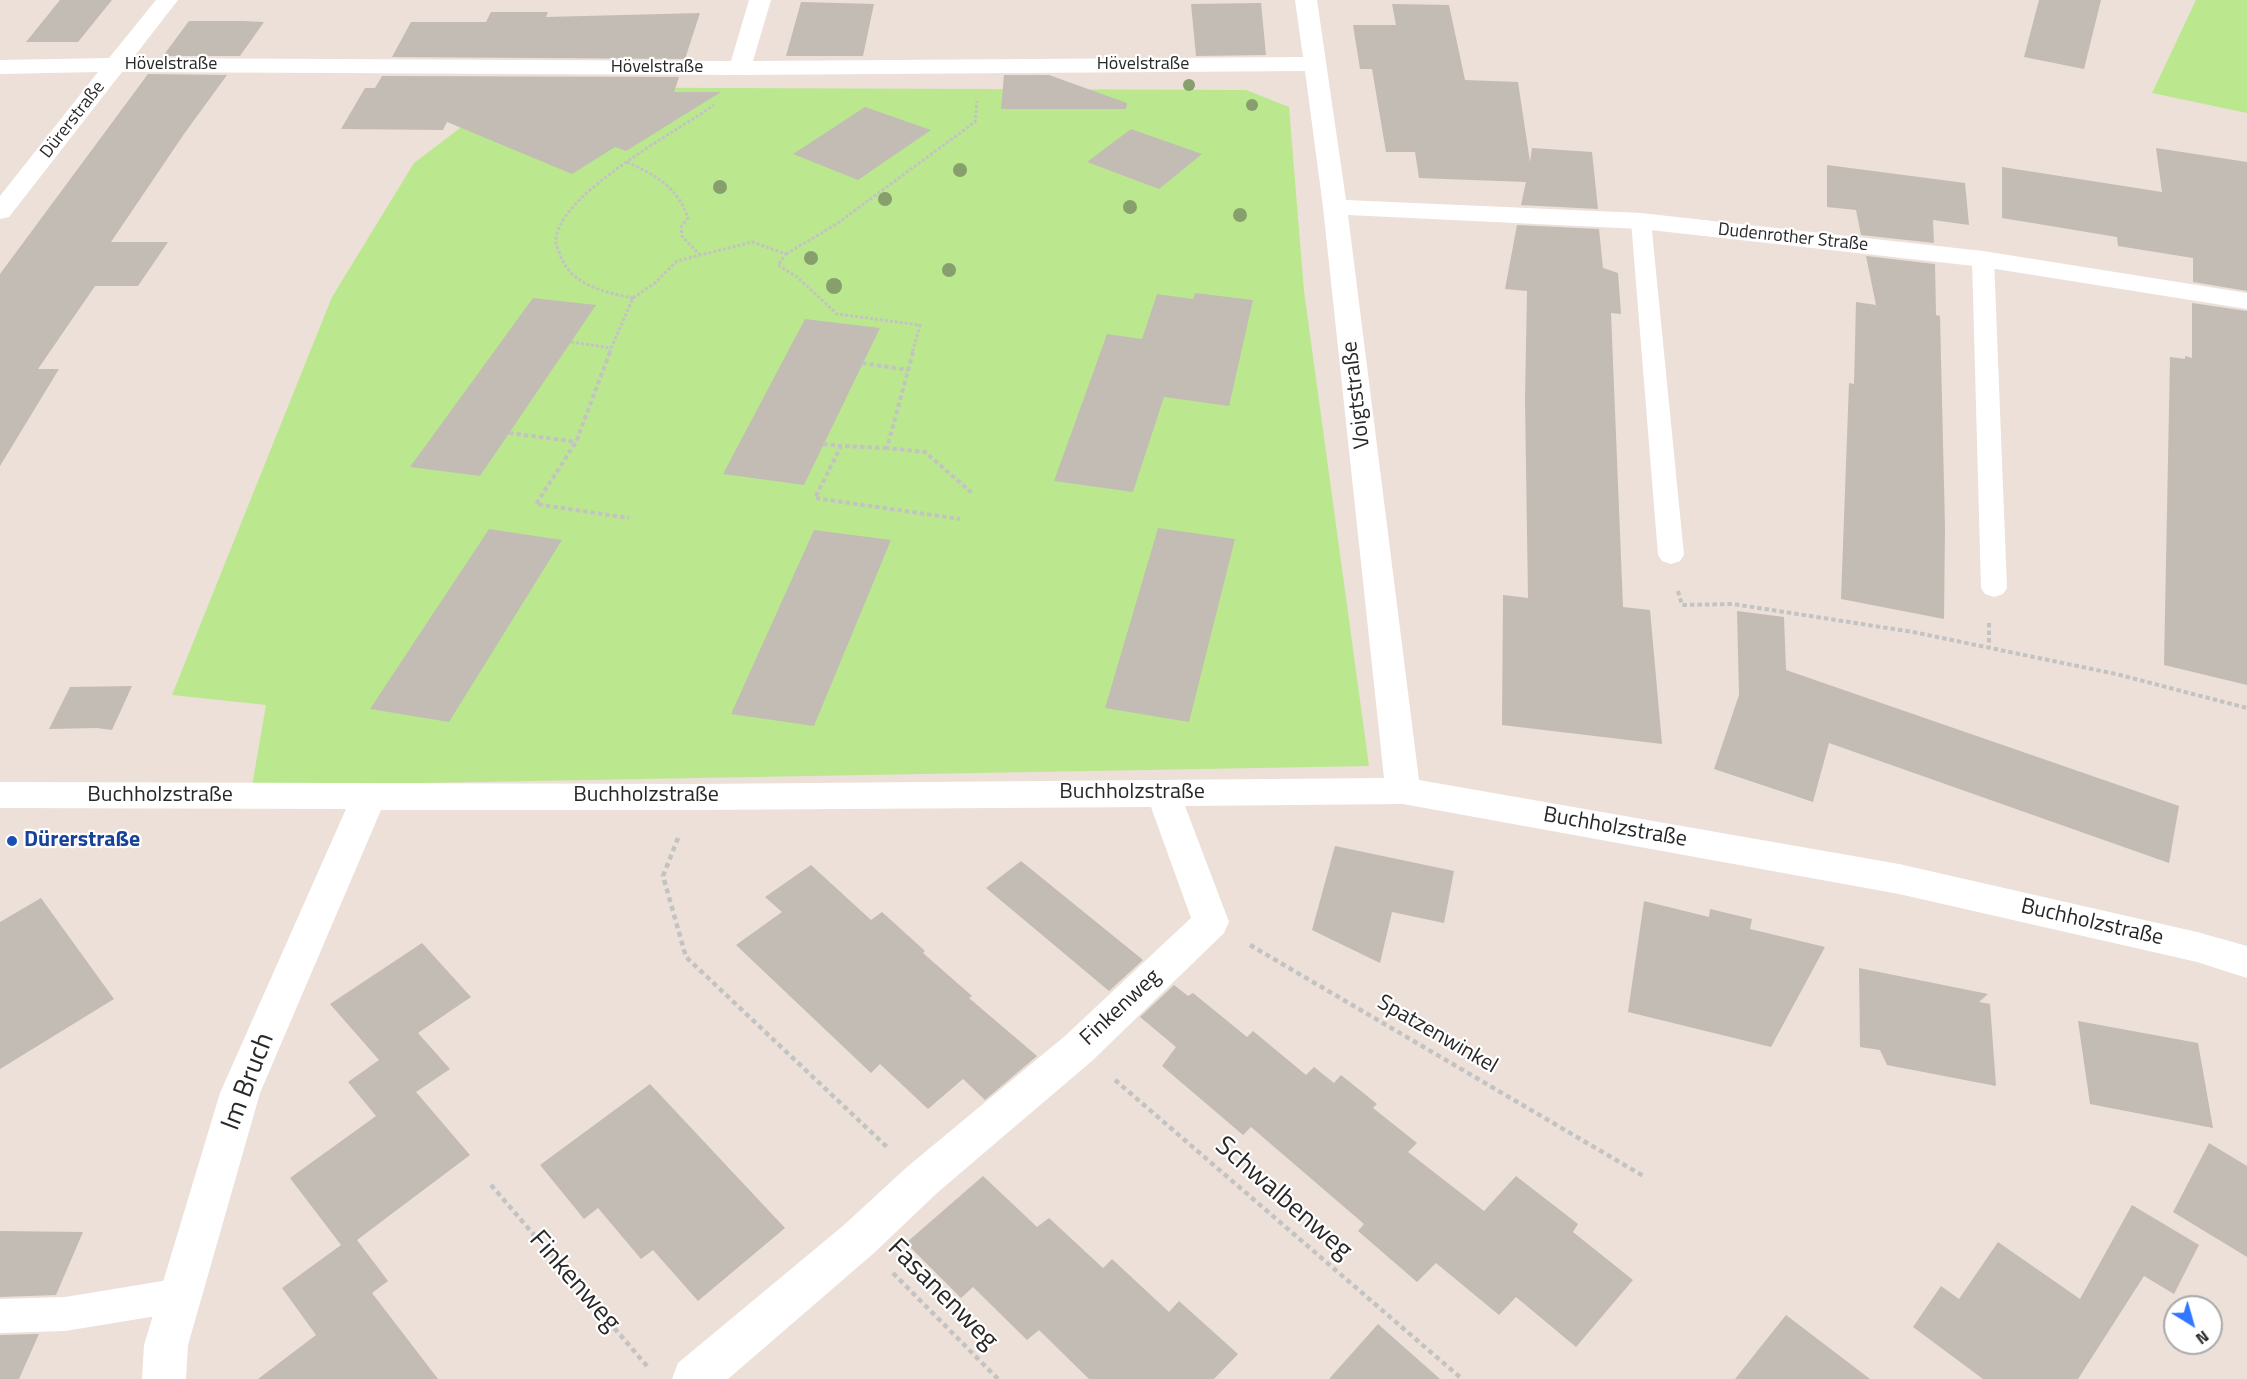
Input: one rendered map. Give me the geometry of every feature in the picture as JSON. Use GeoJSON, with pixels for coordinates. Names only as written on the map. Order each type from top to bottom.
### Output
{"type":"FeatureCollection","features":[{"type":"Feature","properties":{"kind":"street","name":"Dürerstraße"},"geometry":{"type":"LineString","coordinates":[[0,212],[167,0]]}},
{"type":"Feature","properties":{"kind":"street"},"geometry":{"type":"LineString","coordinates":[[733,68],[760,0]]}},
{"type":"Feature","properties":{"kind":"street","name":"Voigtstraße"},"geometry":{"type":"LineString","coordinates":[[1306,0],[1335,207],[1403,791]]}},
{"type":"Feature","properties":{"kind":"street","name":"Hövelstraße"},"geometry":{"type":"LineString","coordinates":[[0,67],[116,65],[733,68],[1314,64]]}},
{"type":"Feature","properties":{"kind":"street","name":"Dudenrother Straße"},"geometry":{"type":"LineString","coordinates":[[1335,207],[1641,221],[1983,259],[2247,301]]}},
{"type":"Feature","properties":{"kind":"street","name":"Buchholzstraße"},"geometry":{"type":"LineString","coordinates":[[0,795],[694,797],[1403,791],[1899,879],[2197,947],[2247,962]]}},
{"type":"Feature","properties":{"kind":"street"},"geometry":{"type":"LineString","coordinates":[[1163,793],[1211,922]]}},
{"type":"Feature","properties":{"kind":"street","name":"Im Bruch"},"geometry":{"type":"LineString","coordinates":[[164,1379],[166,1345],[240,1094],[369,796]]}},
{"type":"Feature","properties":{"kind":"street","name":"Finkenweg"},"geometry":{"type":"LineString","coordinates":[[694,1379],[859,1239],[922,1180],[1079,1048],[1211,922]]}},
{"type":"Feature","properties":{"kind":"lane"},"geometry":{"type":"LineString","coordinates":[[1641,221],[1671,555]]}},
{"type":"Feature","properties":{"kind":"lane"},"geometry":{"type":"LineString","coordinates":[[1983,259],[1994,588]]}},
{"type":"Feature","properties":{"kind":"lane"},"geometry":{"type":"LineString","coordinates":[[0,1316],[65,1314],[181,1295]]}},
{"type":"Feature","properties":{"kind":"path"},"geometry":{"type":"LineString","coordinates":[[886,448],[920,325],[837,314],[797,277],[778,265],[786,254],[835,225],[975,122],[981,66]]}},
{"type":"Feature","properties":{"kind":"path"},"geometry":{"type":"LineString","coordinates":[[633,298],[604,292],[568,271],[557,251],[557,237],[564,219],[590,189],[626,162],[713,106],[733,68]]}},
{"type":"Feature","properties":{"kind":"path"},"geometry":{"type":"LineString","coordinates":[[626,162],[653,174],[676,192],[685,207],[688,218],[681,227],[682,236],[700,255]]}},
{"type":"Feature","properties":{"kind":"path"},"geometry":{"type":"LineString","coordinates":[[629,518],[536,504],[576,442],[611,348],[633,298],[655,283],[677,261],[752,242],[786,254]]}},
{"type":"Feature","properties":{"kind":"path"},"geometry":{"type":"LineString","coordinates":[[571,342],[611,348]]}},
{"type":"Feature","properties":{"kind":"path"},"geometry":{"type":"LineString","coordinates":[[862,363],[908,370]]}},
{"type":"Feature","properties":{"kind":"path"},"geometry":{"type":"LineString","coordinates":[[509,433],[576,442]]}},
{"type":"Feature","properties":{"kind":"path"},"geometry":{"type":"LineString","coordinates":[[823,444],[925,452],[972,493]]}},
{"type":"Feature","properties":{"kind":"path"},"geometry":{"type":"LineString","coordinates":[[841,446],[815,498],[960,519]]}},
{"type":"Feature","properties":{"kind":"path"},"geometry":{"type":"LineString","coordinates":[[1677,585],[1682,605],[1733,604],[1913,632],[2116,674],[2247,708]]}},
{"type":"Feature","properties":{"kind":"path"},"geometry":{"type":"LineString","coordinates":[[694,797],[663,876],[687,957],[922,1180]]}},
{"type":"Feature","properties":{"kind":"path","name":"Spatzenwinkel"},"geometry":{"type":"LineString","coordinates":[[1211,922],[1645,1177]]}},
{"type":"Feature","properties":{"kind":"path","name":"Schwalbenweg"},"geometry":{"type":"LineString","coordinates":[[1079,1048],[1462,1379]]}},
{"type":"Feature","properties":{"kind":"path","name":"Finkenweg"},"geometry":{"type":"LineString","coordinates":[[491,1185],[650,1370]]}},
{"type":"Feature","properties":{"kind":"path","name":"Fasanenweg"},"geometry":{"type":"LineString","coordinates":[[859,1239],[998,1379]]}},
{"type":"Feature","properties":{"kind":"green space"},"geometry":{"type":"Polygon","coordinates":[[[2196,0],[2247,0],[2247,113],[2152,93],[2196,0]]]}},
{"type":"Feature","properties":{"kind":"green space"},"geometry":{"type":"Polygon","coordinates":[[[468,87],[1246,90],[1289,107],[1304,291],[1369,766],[252,786],[266,705],[172,695],[332,297],[414,163],[468,122],[468,87]]]}},
{"type":"Feature","properties":{"kind":"building"},"geometry":{"type":"Polygon","coordinates":[[[60,0],[112,0],[78,42],[26,42],[60,0]]]}},
{"type":"Feature","properties":{"kind":"building"},"geometry":{"type":"Polygon","coordinates":[[[2039,0],[2101,0],[2084,69],[2024,57],[2039,0]]]}},
{"type":"Feature","properties":{"kind":"building"},"geometry":{"type":"Polygon","coordinates":[[[801,2],[874,4],[863,56],[786,56],[801,2]]]}},
{"type":"Feature","properties":{"kind":"building"},"geometry":{"type":"Polygon","coordinates":[[[1261,3],[1266,55],[1196,56],[1191,4],[1261,3]]]}},
{"type":"Feature","properties":{"kind":"building"},"geometry":{"type":"Polygon","coordinates":[[[1392,4],[1449,5],[1465,80],[1518,82],[1530,162],[1532,148],[1592,152],[1598,209],[1521,205],[1526,182],[1419,178],[1415,152],[1386,152],[1372,69],[1360,69],[1353,25],[1396,25],[1392,4]]]}},
{"type":"Feature","properties":{"kind":"building"},"geometry":{"type":"Polygon","coordinates":[[[491,12],[548,12],[546,17],[700,13],[685,59],[392,57],[411,22],[486,22],[491,12]]]}},
{"type":"Feature","properties":{"kind":"building"},"geometry":{"type":"Polygon","coordinates":[[[189,21],[264,22],[240,56],[163,56],[189,21]]]}},
{"type":"Feature","properties":{"kind":"building"},"geometry":{"type":"Polygon","coordinates":[[[148,74],[227,75],[111,242],[168,242],[138,286],[95,286],[38,369],[59,369],[0,466],[0,274],[148,74]]]}},
{"type":"Feature","properties":{"kind":"building"},"geometry":{"type":"Polygon","coordinates":[[[1004,75],[1049,75],[1127,103],[1126,109],[1001,109],[1004,75]]]}},
{"type":"Feature","properties":{"kind":"building"},"geometry":{"type":"Polygon","coordinates":[[[382,76],[679,77],[674,92],[721,92],[626,151],[615,147],[572,174],[447,122],[443,130],[341,129],[365,88],[375,88],[382,76]]]}},
{"type":"Feature","properties":{"kind":"building"},"geometry":{"type":"Polygon","coordinates":[[[865,107],[931,130],[858,180],[793,154],[865,107]]]}},
{"type":"Feature","properties":{"kind":"building"},"geometry":{"type":"Polygon","coordinates":[[[1131,129],[1202,154],[1159,189],[1087,162],[1131,129]]]}},
{"type":"Feature","properties":{"kind":"building"},"geometry":{"type":"Polygon","coordinates":[[[2156,148],[2247,162],[2247,291],[2193,282],[2193,258],[2118,246],[2117,237],[2002,218],[2002,167],[2162,192],[2156,148]]]}},
{"type":"Feature","properties":{"kind":"building"},"geometry":{"type":"Polygon","coordinates":[[[1827,165],[1965,183],[1969,225],[1933,220],[1934,243],[1861,235],[1856,210],[1827,207],[1827,165]]]}},
{"type":"Feature","properties":{"kind":"building"},"geometry":{"type":"Polygon","coordinates":[[[1517,225],[1599,229],[1603,268],[1618,273],[1621,314],[1611,313],[1623,607],[1650,610],[1662,744],[1502,725],[1503,595],[1528,598],[1525,400],[1527,291],[1505,289],[1517,225]]]}},
{"type":"Feature","properties":{"kind":"building"},"geometry":{"type":"Polygon","coordinates":[[[1866,256],[1935,264],[1936,315],[1940,316],[1945,528],[1944,619],[1841,599],[1849,383],[1854,384],[1856,302],[1876,305],[1866,256]]]}},
{"type":"Feature","properties":{"kind":"building"},"geometry":{"type":"Polygon","coordinates":[[[1195,293],[1253,300],[1229,406],[1164,397],[1133,492],[1054,481],[1107,334],[1142,339],[1157,294],[1193,299],[1195,293]]]}},
{"type":"Feature","properties":{"kind":"building"},"geometry":{"type":"Polygon","coordinates":[[[533,298],[596,305],[480,476],[410,467],[533,298]]]}},
{"type":"Feature","properties":{"kind":"building"},"geometry":{"type":"Polygon","coordinates":[[[2192,303],[2247,311],[2247,685],[2164,665],[2170,357],[2192,358],[2192,303]]]}},
{"type":"Feature","properties":{"kind":"building"},"geometry":{"type":"Polygon","coordinates":[[[805,319],[880,328],[804,485],[723,474],[805,319]]]}},
{"type":"Feature","properties":{"kind":"building"},"geometry":{"type":"Polygon","coordinates":[[[1158,528],[1235,539],[1189,722],[1105,708],[1158,528]]]}},
{"type":"Feature","properties":{"kind":"building"},"geometry":{"type":"Polygon","coordinates":[[[489,529],[562,540],[449,722],[370,709],[489,529]]]}},
{"type":"Feature","properties":{"kind":"building"},"geometry":{"type":"Polygon","coordinates":[[[814,530],[891,540],[814,726],[731,714],[814,530]]]}},
{"type":"Feature","properties":{"kind":"building"},"geometry":{"type":"Polygon","coordinates":[[[1737,611],[1784,617],[1786,670],[2179,806],[2169,863],[1829,743],[1813,802],[1714,769],[1739,695],[1737,611]]]}},
{"type":"Feature","properties":{"kind":"building"},"geometry":{"type":"Polygon","coordinates":[[[132,686],[112,730],[49,729],[70,687],[132,686]]]}},
{"type":"Feature","properties":{"kind":"building"},"geometry":{"type":"Polygon","coordinates":[[[1335,846],[1454,871],[1444,923],[1392,912],[1380,963],[1312,930],[1335,846]]]}},
{"type":"Feature","properties":{"kind":"building"},"geometry":{"type":"Polygon","coordinates":[[[1021,861],[1143,960],[1109,991],[986,888],[1021,861]]]}},
{"type":"Feature","properties":{"kind":"building"},"geometry":{"type":"Polygon","coordinates":[[[811,865],[871,920],[882,912],[925,951],[923,953],[972,996],[969,998],[1037,1056],[985,1100],[963,1079],[928,1109],[880,1064],[871,1073],[736,945],[782,912],[765,897],[811,865]]]}},
{"type":"Feature","properties":{"kind":"building"},"geometry":{"type":"Polygon","coordinates":[[[41,898],[114,999],[0,1069],[0,922],[41,898]]]}},
{"type":"Feature","properties":{"kind":"building"},"geometry":{"type":"Polygon","coordinates":[[[1644,901],[1709,917],[1710,909],[1752,919],[1750,929],[1825,947],[1771,1047],[1628,1012],[1644,901]]]}},
{"type":"Feature","properties":{"kind":"building"},"geometry":{"type":"Polygon","coordinates":[[[422,943],[471,997],[418,1033],[450,1069],[416,1092],[470,1155],[357,1240],[388,1281],[372,1293],[438,1379],[258,1379],[316,1335],[282,1288],[341,1245],[290,1178],[376,1116],[348,1082],[379,1060],[330,1004],[422,943]]]}},
{"type":"Feature","properties":{"kind":"building"},"geometry":{"type":"Polygon","coordinates":[[[1859,968],[1988,994],[1979,1002],[1990,1004],[1996,1086],[1887,1065],[1880,1050],[1860,1047],[1859,968]]]}},
{"type":"Feature","properties":{"kind":"building"},"geometry":{"type":"Polygon","coordinates":[[[1174,985],[1188,996],[1193,993],[1247,1037],[1253,1031],[1306,1075],[1314,1067],[1334,1083],[1341,1075],[1377,1104],[1373,1108],[1417,1143],[1408,1152],[1484,1211],[1516,1176],[1578,1224],[1573,1232],[1633,1280],[1576,1347],[1516,1297],[1499,1315],[1436,1263],[1417,1282],[1358,1231],[1364,1224],[1251,1127],[1243,1135],[1162,1066],[1176,1047],[1140,1017],[1174,985]]]}},
{"type":"Feature","properties":{"kind":"building"},"geometry":{"type":"Polygon","coordinates":[[[2078,1021],[2198,1043],[2213,1128],[2090,1104],[2078,1021]]]}},
{"type":"Feature","properties":{"kind":"building"},"geometry":{"type":"Polygon","coordinates":[[[650,1084],[785,1228],[698,1301],[653,1250],[641,1259],[598,1208],[584,1219],[540,1165],[650,1084]]]}},
{"type":"Feature","properties":{"kind":"building"},"geometry":{"type":"Polygon","coordinates":[[[2209,1143],[2247,1166],[2247,1257],[2173,1212],[2209,1143]]]}},
{"type":"Feature","properties":{"kind":"building"},"geometry":{"type":"Polygon","coordinates":[[[983,1176],[1037,1227],[1049,1218],[1103,1268],[1112,1259],[1169,1312],[1179,1301],[1238,1354],[1214,1379],[1089,1379],[1039,1330],[1027,1340],[973,1287],[961,1298],[906,1243],[983,1176]]]}},
{"type":"Feature","properties":{"kind":"building"},"geometry":{"type":"Polygon","coordinates":[[[2132,1205],[2199,1245],[2174,1294],[2144,1276],[2078,1379],[1983,1379],[1913,1327],[1941,1286],[1959,1299],[1998,1242],[2080,1299],[2132,1205]]]}},
{"type":"Feature","properties":{"kind":"building"},"geometry":{"type":"Polygon","coordinates":[[[0,1231],[83,1232],[56,1295],[0,1297],[0,1231]]]}},
{"type":"Feature","properties":{"kind":"building"},"geometry":{"type":"Polygon","coordinates":[[[1786,1315],[1870,1379],[1735,1379],[1786,1315]]]}},
{"type":"Feature","properties":{"kind":"building"},"geometry":{"type":"Polygon","coordinates":[[[1378,1324],[1440,1379],[1329,1379],[1378,1324]]]}},
{"type":"Feature","properties":{"kind":"building"},"geometry":{"type":"Polygon","coordinates":[[[39,1334],[19,1379],[0,1379],[0,1335],[39,1334]]]}},
{"type":"Feature","properties":{"kind":"place","name":"Dürerstraße"},"geometry":{"type":"Point","coordinates":[12,841]}}]}
